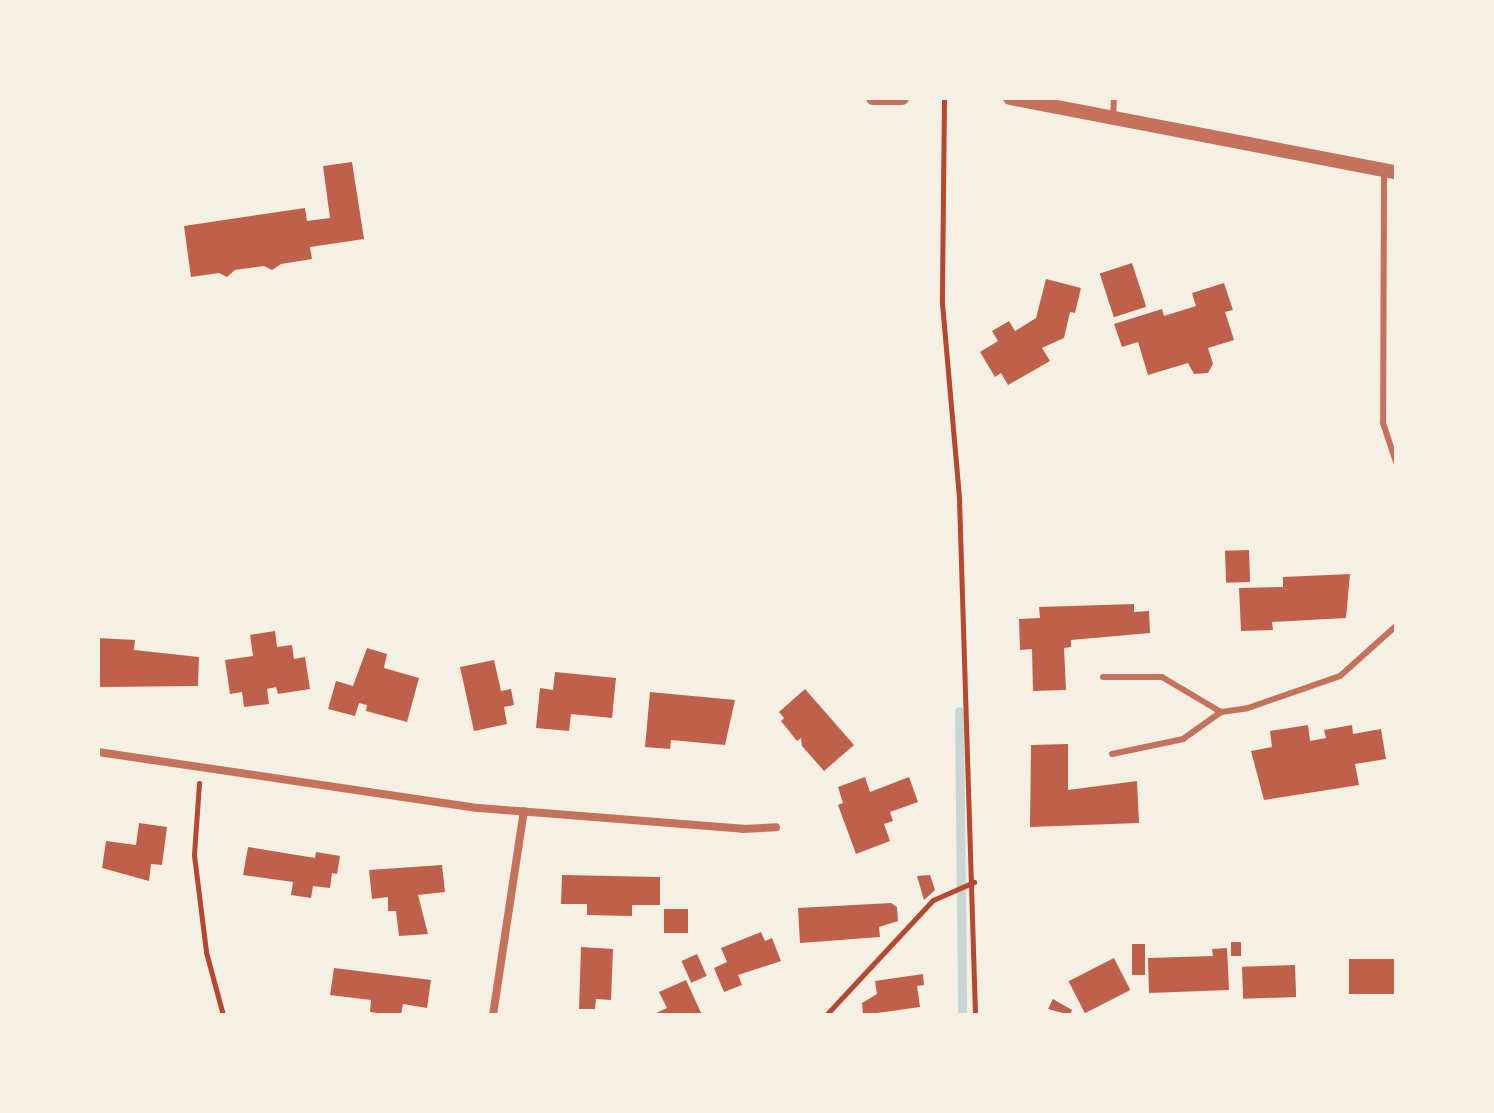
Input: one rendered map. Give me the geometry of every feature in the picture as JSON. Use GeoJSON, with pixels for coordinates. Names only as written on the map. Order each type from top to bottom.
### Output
{"type":"FeatureCollection","features":[{"type":"Feature","properties":{"kind":"street"},"geometry":{"type":"LineString","coordinates":[[873,98],[902,98]]}},
{"type":"Feature","properties":{"kind":"street"},"geometry":{"type":"LineString","coordinates":[[1010,98],[1390,170]]}},
{"type":"Feature","properties":{"kind":"street"},"geometry":{"type":"LineString","coordinates":[[98,752],[200,771],[524,811],[743,829],[776,827]]}},
{"type":"Feature","properties":{"kind":"street"},"geometry":{"type":"LineString","coordinates":[[493,1015],[524,811]]}},
{"type":"Feature","properties":{"kind":"lane"},"geometry":{"type":"LineString","coordinates":[[1113,117],[1114,98]]}},
{"type":"Feature","properties":{"kind":"lane"},"geometry":{"type":"LineString","coordinates":[[1390,170],[1383,423],[1396,462]]}},
{"type":"Feature","properties":{"kind":"lane"},"geometry":{"type":"LineString","coordinates":[[1112,754],[1183,739],[1221,712],[1303,692],[1340,676],[1396,626]]}},
{"type":"Feature","properties":{"kind":"lane"},"geometry":{"type":"LineString","coordinates":[[1103,677],[1162,677],[1221,712]]}},
{"type":"Feature","properties":{"kind":"path"},"geometry":{"type":"LineString","coordinates":[[944,98],[942,303],[959,499],[974,882],[975,1015]]}},
{"type":"Feature","properties":{"kind":"path"},"geometry":{"type":"LineString","coordinates":[[200,771],[194,855],[206,952],[223,1015]]}},
{"type":"Feature","properties":{"kind":"path"},"geometry":{"type":"LineString","coordinates":[[826,1015],[933,900],[974,882]]}},
{"type":"Feature","properties":{"kind":"building"},"geometry":{"type":"Polygon","coordinates":[[[352,162],[364,239],[310,247],[312,259],[281,264],[272,270],[264,266],[235,270],[227,277],[219,273],[191,277],[184,226],[305,208],[307,221],[330,218],[323,166],[352,162]]]}},
{"type":"Feature","properties":{"kind":"building"},"geometry":{"type":"Polygon","coordinates":[[[1132,263],[1146,307],[1114,317],[1100,274],[1132,263]]]}},
{"type":"Feature","properties":{"kind":"building"},"geometry":{"type":"Polygon","coordinates":[[[1046,279],[1081,288],[1075,313],[1070,312],[1064,338],[1042,348],[1050,361],[1008,385],[1001,373],[995,377],[980,352],[998,341],[992,331],[1009,321],[1015,331],[1036,318],[1046,279]]]}},
{"type":"Feature","properties":{"kind":"building"},"geometry":{"type":"Polygon","coordinates":[[[1224,283],[1233,310],[1225,312],[1234,340],[1208,348],[1213,364],[1208,373],[1194,374],[1188,363],[1148,375],[1138,342],[1122,347],[1114,324],[1162,309],[1164,316],[1196,306],[1192,293],[1224,283]]]}},
{"type":"Feature","properties":{"kind":"building"},"geometry":{"type":"Polygon","coordinates":[[[1249,550],[1250,582],[1226,583],[1225,551],[1249,550]]]}},
{"type":"Feature","properties":{"kind":"building"},"geometry":{"type":"Polygon","coordinates":[[[1350,574],[1346,618],[1272,622],[1273,630],[1241,631],[1239,588],[1283,587],[1283,577],[1350,574]]]}},
{"type":"Feature","properties":{"kind":"building"},"geometry":{"type":"Polygon","coordinates":[[[1134,604],[1134,612],[1149,611],[1150,633],[1071,640],[1071,647],[1064,648],[1066,690],[1033,691],[1032,649],[1020,650],[1019,619],[1040,618],[1039,607],[1134,604]]]}},
{"type":"Feature","properties":{"kind":"building"},"geometry":{"type":"Polygon","coordinates":[[[275,631],[277,647],[292,645],[294,659],[305,657],[310,689],[278,694],[276,687],[267,689],[269,704],[244,707],[242,692],[230,694],[225,660],[253,656],[250,635],[275,631]]]}},
{"type":"Feature","properties":{"kind":"building"},"geometry":{"type":"Polygon","coordinates":[[[98,638],[135,640],[134,650],[199,657],[198,686],[98,687],[98,638]]]}},
{"type":"Feature","properties":{"kind":"building"},"geometry":{"type":"Polygon","coordinates":[[[367,648],[387,654],[384,668],[419,678],[407,722],[366,711],[367,705],[359,703],[355,716],[328,709],[336,681],[353,686],[367,648]]]}},
{"type":"Feature","properties":{"kind":"building"},"geometry":{"type":"Polygon","coordinates":[[[494,660],[501,691],[511,689],[514,705],[504,707],[507,724],[474,731],[460,667],[494,660]]]}},
{"type":"Feature","properties":{"kind":"building"},"geometry":{"type":"Polygon","coordinates":[[[555,672],[616,678],[612,718],[571,714],[569,731],[536,728],[540,688],[553,690],[555,672]]]}},
{"type":"Feature","properties":{"kind":"building"},"geometry":{"type":"Polygon","coordinates":[[[805,689],[854,745],[824,771],[802,746],[801,738],[797,741],[781,721],[784,718],[779,712],[805,689]]]}},
{"type":"Feature","properties":{"kind":"building"},"geometry":{"type":"Polygon","coordinates":[[[650,692],[735,700],[725,745],[671,740],[670,749],[645,747],[650,692]]]}},
{"type":"Feature","properties":{"kind":"building"},"geometry":{"type":"Polygon","coordinates":[[[1308,725],[1310,741],[1326,738],[1324,730],[1352,725],[1353,734],[1381,729],[1386,759],[1355,764],[1359,785],[1264,800],[1251,751],[1272,747],[1270,731],[1308,725]]]}},
{"type":"Feature","properties":{"kind":"building"},"geometry":{"type":"Polygon","coordinates":[[[1068,744],[1068,790],[1137,781],[1139,823],[1030,827],[1031,745],[1068,744]]]}},
{"type":"Feature","properties":{"kind":"building"},"geometry":{"type":"Polygon","coordinates":[[[865,777],[870,792],[909,777],[918,802],[890,812],[893,821],[884,824],[890,841],[856,854],[838,805],[843,803],[838,787],[865,777]]]}},
{"type":"Feature","properties":{"kind":"building"},"geometry":{"type":"Polygon","coordinates":[[[139,823],[167,827],[162,865],[151,864],[149,881],[102,868],[106,841],[136,845],[139,823]]]}},
{"type":"Feature","properties":{"kind":"building"},"geometry":{"type":"Polygon","coordinates":[[[248,847],[315,858],[316,852],[340,856],[337,874],[332,873],[330,888],[313,886],[311,898],[291,895],[293,882],[243,875],[248,847]]]}},
{"type":"Feature","properties":{"kind":"building"},"geometry":{"type":"Polygon","coordinates":[[[442,865],[445,892],[418,895],[428,934],[399,936],[396,911],[388,911],[388,897],[372,899],[369,870],[442,865]]]}},
{"type":"Feature","properties":{"kind":"building"},"geometry":{"type":"Polygon","coordinates":[[[562,875],[660,877],[660,905],[632,905],[632,916],[587,915],[587,904],[561,904],[562,875]]]}},
{"type":"Feature","properties":{"kind":"building"},"geometry":{"type":"Polygon","coordinates":[[[930,875],[935,890],[924,900],[917,876],[930,875]]]}},
{"type":"Feature","properties":{"kind":"building"},"geometry":{"type":"Polygon","coordinates":[[[891,903],[897,907],[898,921],[879,927],[880,937],[800,943],[798,908],[891,903]]]}},
{"type":"Feature","properties":{"kind":"building"},"geometry":{"type":"Polygon","coordinates":[[[664,909],[688,909],[688,933],[664,933],[664,909]]]}},
{"type":"Feature","properties":{"kind":"building"},"geometry":{"type":"Polygon","coordinates":[[[761,932],[765,941],[772,938],[781,961],[738,975],[742,985],[724,992],[714,968],[727,962],[721,948],[761,932]]]}},
{"type":"Feature","properties":{"kind":"building"},"geometry":{"type":"Polygon","coordinates":[[[1231,942],[1241,942],[1241,956],[1231,956],[1231,942]]]}},
{"type":"Feature","properties":{"kind":"building"},"geometry":{"type":"Polygon","coordinates":[[[1132,944],[1145,944],[1145,975],[1132,975],[1132,944]]]}},
{"type":"Feature","properties":{"kind":"building"},"geometry":{"type":"Polygon","coordinates":[[[581,947],[613,949],[611,1000],[596,999],[595,1009],[579,1009],[581,947]]]}},
{"type":"Feature","properties":{"kind":"building"},"geometry":{"type":"Polygon","coordinates":[[[1227,948],[1229,990],[1149,993],[1148,958],[1213,956],[1212,949],[1227,948]]]}},
{"type":"Feature","properties":{"kind":"building"},"geometry":{"type":"Polygon","coordinates":[[[697,954],[707,976],[691,983],[681,961],[697,954]]]}},
{"type":"Feature","properties":{"kind":"building"},"geometry":{"type":"Polygon","coordinates":[[[1114,958],[1130,990],[1085,1013],[1069,981],[1114,958]]]}},
{"type":"Feature","properties":{"kind":"building"},"geometry":{"type":"Polygon","coordinates":[[[1349,959],[1396,959],[1396,994],[1349,994],[1349,959]]]}},
{"type":"Feature","properties":{"kind":"building"},"geometry":{"type":"Polygon","coordinates":[[[1295,965],[1296,997],[1243,999],[1242,967],[1295,965]]]}},
{"type":"Feature","properties":{"kind":"building"},"geometry":{"type":"Polygon","coordinates":[[[334,968],[431,980],[427,1008],[403,1004],[401,1015],[390,1015],[370,1012],[371,1000],[330,995],[334,968]]]}},
{"type":"Feature","properties":{"kind":"building"},"geometry":{"type":"Polygon","coordinates":[[[923,974],[924,985],[917,986],[920,1007],[863,1015],[862,1003],[877,994],[875,981],[923,974]]]}},
{"type":"Feature","properties":{"kind":"building"},"geometry":{"type":"Polygon","coordinates":[[[686,980],[702,1015],[652,1015],[667,1008],[659,992],[686,980]]]}},
{"type":"Feature","properties":{"kind":"building"},"geometry":{"type":"Polygon","coordinates":[[[1053,999],[1072,1010],[1070,1015],[1048,1009],[1053,999]]]}},
{"type":"Feature","properties":{"kind":"waterway"},"geometry":{"type":"LineString","coordinates":[[959,711],[962,1015]]}}]}
